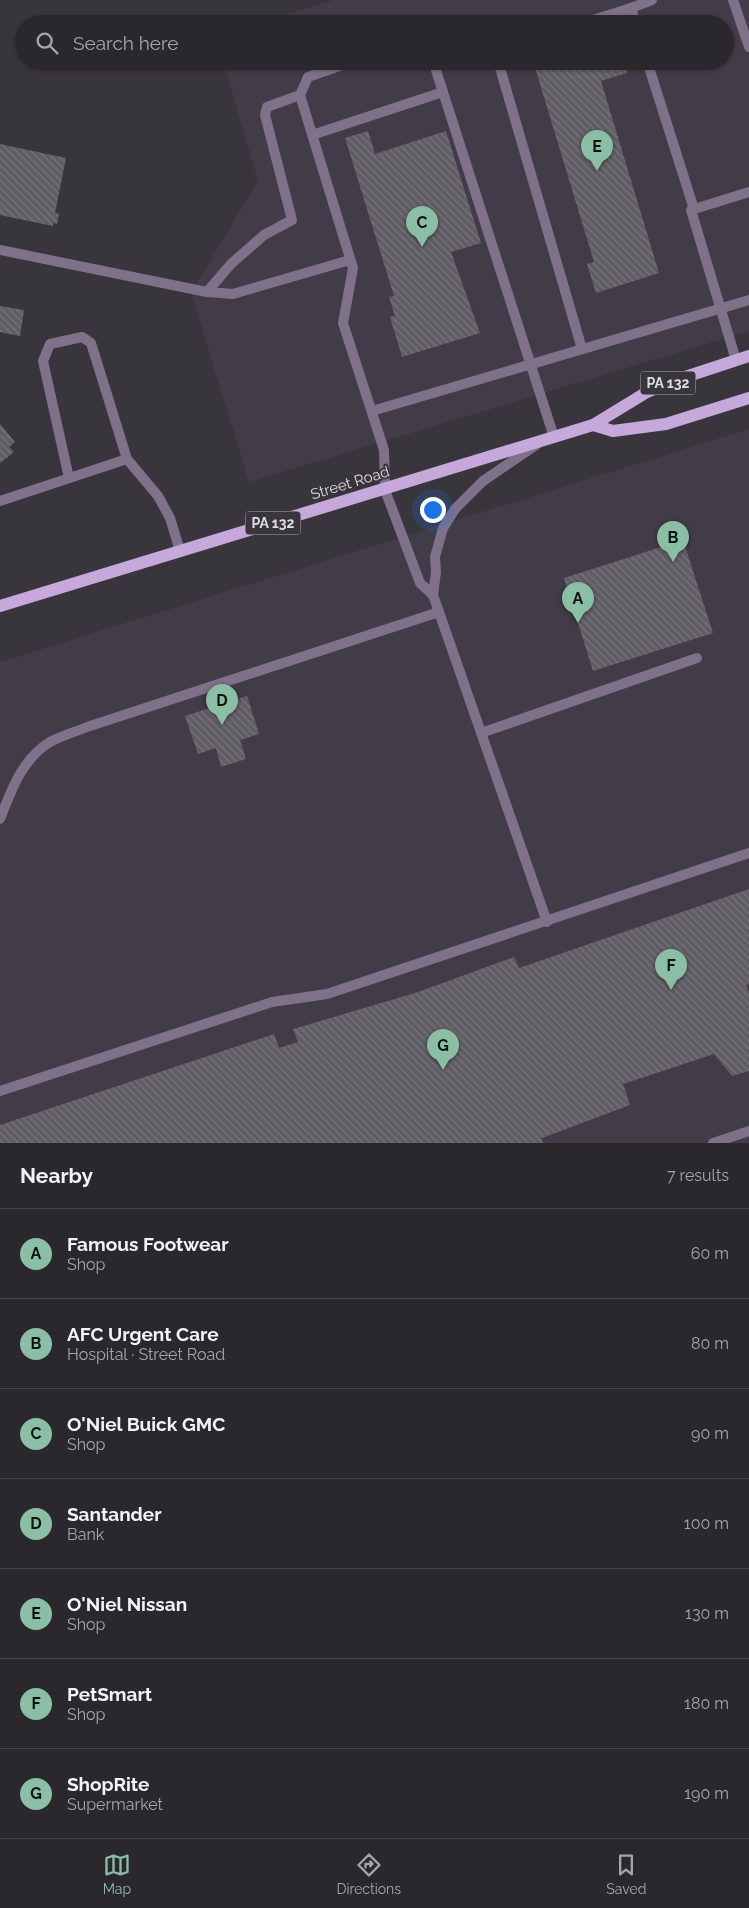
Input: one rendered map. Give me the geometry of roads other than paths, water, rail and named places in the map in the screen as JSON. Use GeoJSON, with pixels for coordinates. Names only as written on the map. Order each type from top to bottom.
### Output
{"type":"FeatureCollection","features":[{"type":"Feature","properties":{"kind":"main road","name":"Street Road"},"geometry":{"type":"LineString","coordinates":[[0,606],[593,425],[646,392],[749,356]]}},
{"type":"Feature","properties":{"kind":"main road","name":"PA 132"},"geometry":{"type":"LineString","coordinates":[[593,425],[612,432],[666,424],[749,398]]}},
{"type":"Feature","properties":{"kind":"lane"},"geometry":{"type":"LineString","coordinates":[[609,15],[652,0]]}},
{"type":"Feature","properties":{"kind":"lane"},"geometry":{"type":"LineString","coordinates":[[733,0],[749,47]]}},
{"type":"Feature","properties":{"kind":"lane"},"geometry":{"type":"LineString","coordinates":[[631,8],[633,15]]}},
{"type":"Feature","properties":{"kind":"lane"},"geometry":{"type":"LineString","coordinates":[[328,70],[308,77],[300,95],[353,268],[343,323],[384,450],[385,490],[420,583],[433,594]]}},
{"type":"Feature","properties":{"kind":"lane"},"geometry":{"type":"LineString","coordinates":[[436,70],[530,364],[550,438],[484,481],[455,509],[437,543],[433,594],[546,922]]}},
{"type":"Feature","properties":{"kind":"lane"},"geometry":{"type":"LineString","coordinates":[[501,70],[582,349]]}},
{"type":"Feature","properties":{"kind":"lane"},"geometry":{"type":"LineString","coordinates":[[650,70],[694,209]]}},
{"type":"Feature","properties":{"kind":"lane"},"geometry":{"type":"LineString","coordinates":[[312,135],[443,92]]}},
{"type":"Feature","properties":{"kind":"lane"},"geometry":{"type":"LineString","coordinates":[[207,292],[231,264],[264,235],[292,220],[265,115],[267,107],[300,95]]}},
{"type":"Feature","properties":{"kind":"lane"},"geometry":{"type":"LineString","coordinates":[[736,360],[690,210],[749,192]]}},
{"type":"Feature","properties":{"kind":"lane"},"geometry":{"type":"LineString","coordinates":[[0,250],[207,292],[233,294],[350,260]]}},
{"type":"Feature","properties":{"kind":"lane"},"geometry":{"type":"LineString","coordinates":[[372,411],[749,300]]}},
{"type":"Feature","properties":{"kind":"lane"},"geometry":{"type":"LineString","coordinates":[[70,478],[43,361],[50,344],[82,337],[92,343],[127,459],[158,496],[170,518],[180,550]]}},
{"type":"Feature","properties":{"kind":"lane"},"geometry":{"type":"LineString","coordinates":[[0,501],[127,459]]}},
{"type":"Feature","properties":{"kind":"lane"},"geometry":{"type":"LineString","coordinates":[[0,820],[23,769],[37,752],[52,742],[87,727],[439,612]]}},
{"type":"Feature","properties":{"kind":"lane"},"geometry":{"type":"LineString","coordinates":[[481,733],[697,658]]}},
{"type":"Feature","properties":{"kind":"lane"},"geometry":{"type":"LineString","coordinates":[[0,1091],[272,1002],[328,994],[749,853]]}},
{"type":"Feature","properties":{"kind":"lane"},"geometry":{"type":"LineString","coordinates":[[714,1143],[749,1131]]}},
{"type":"Feature","properties":{"kind":"place","name":"O'Niel Nissan"},"geometry":{"type":"Point","coordinates":[597,171]}},
{"type":"Feature","properties":{"kind":"place","name":"O'Niel Buick GMC"},"geometry":{"type":"Point","coordinates":[422,247]}},
{"type":"Feature","properties":{"kind":"place","name":"AFC Urgent Care"},"geometry":{"type":"Point","coordinates":[673,562]}},
{"type":"Feature","properties":{"kind":"place","name":"Famous Footwear"},"geometry":{"type":"Point","coordinates":[578,623]}},
{"type":"Feature","properties":{"kind":"place","name":"Santander"},"geometry":{"type":"Point","coordinates":[222,725]}},
{"type":"Feature","properties":{"kind":"place","name":"PetSmart"},"geometry":{"type":"Point","coordinates":[671,990]}},
{"type":"Feature","properties":{"kind":"place","name":"ShopRite"},"geometry":{"type":"Point","coordinates":[443,1070]}}]}
